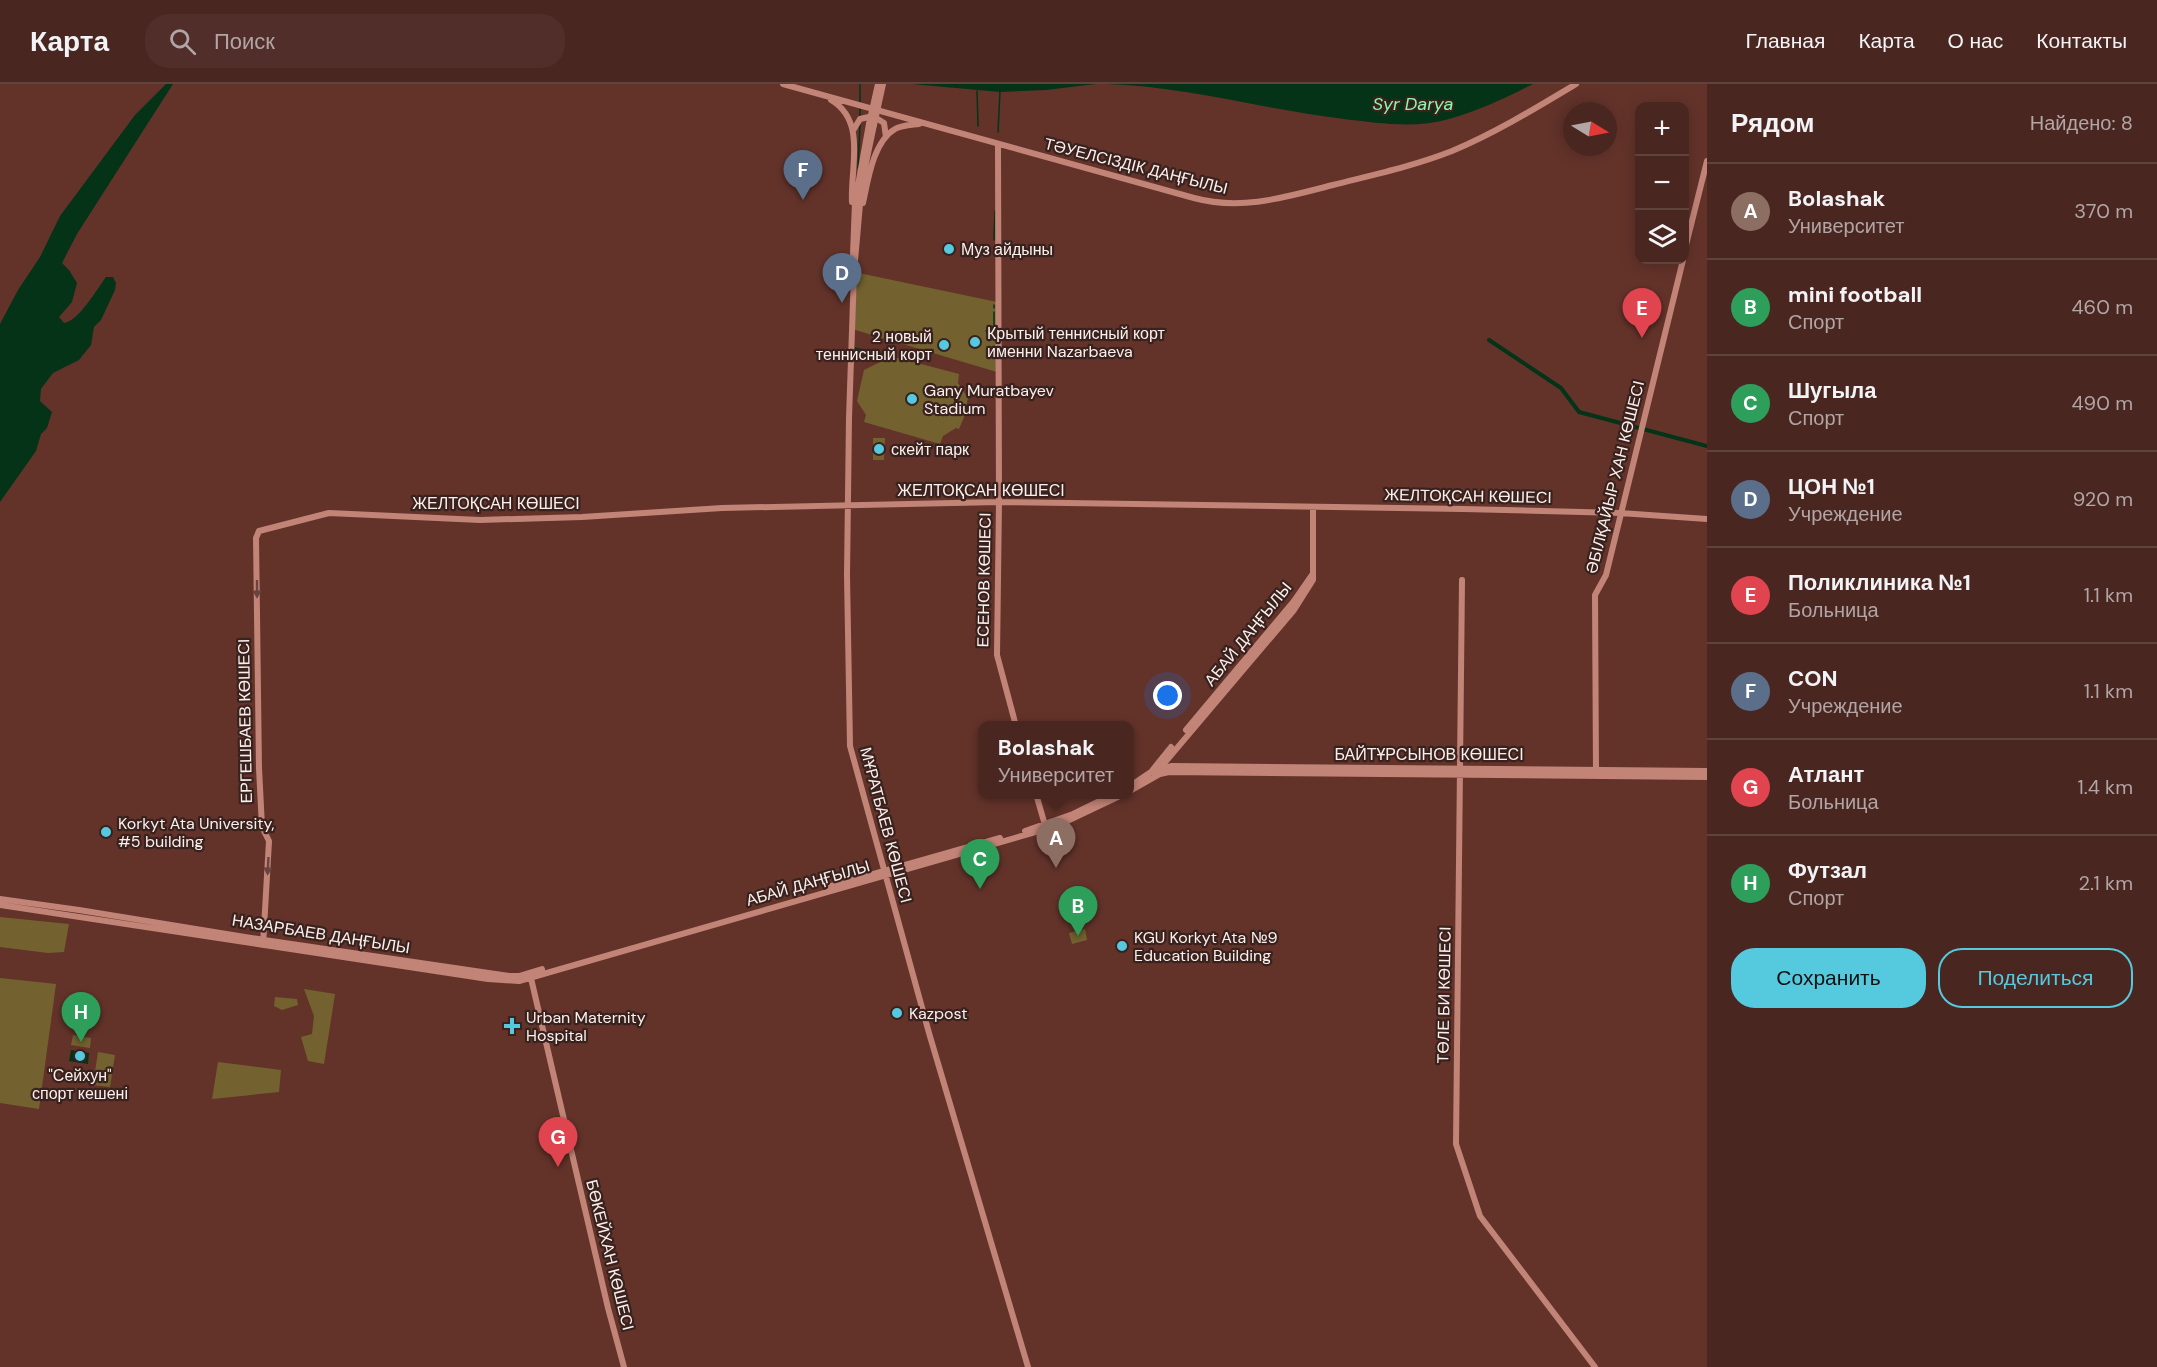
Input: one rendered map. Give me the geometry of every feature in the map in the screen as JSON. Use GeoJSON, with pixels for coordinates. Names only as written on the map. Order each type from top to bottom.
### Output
{"type":"FeatureCollection","features":[{"type":"Feature","properties":{"kind":"street","name":"ТӘУЕЛСІЗДІК ДАҢҒЫЛЫ"},"geometry":{"type":"LineString","coordinates":[[783,84],[1213,203],[1249,204],[1310,191],[1416,163],[1451,151],[1500,128],[1576,84]]}},
{"type":"Feature","properties":{"kind":"street"},"geometry":{"type":"LineString","coordinates":[[871,125],[878,84]]}},
{"type":"Feature","properties":{"kind":"street"},"geometry":{"type":"LineString","coordinates":[[856,224],[857,181],[884,84]]}},
{"type":"Feature","properties":{"kind":"street"},"geometry":{"type":"LineString","coordinates":[[817,94],[834,102],[845,111],[853,137]]}},
{"type":"Feature","properties":{"kind":"street"},"geometry":{"type":"LineString","coordinates":[[856,224],[851,194],[853,137],[857,122],[869,116],[877,117],[884,123],[886,137]]}},
{"type":"Feature","properties":{"kind":"street"},"geometry":{"type":"LineString","coordinates":[[856,224],[877,152],[886,137],[902,126],[923,124]]}},
{"type":"Feature","properties":{"kind":"street","name":"ЕСЕНОВ КӨШЕСІ"},"geometry":{"type":"LineString","coordinates":[[998,145],[997,655],[1015,721]]}},
{"type":"Feature","properties":{"kind":"street"},"geometry":{"type":"LineString","coordinates":[[1689,233],[1707,161]]}},
{"type":"Feature","properties":{"kind":"street","name":"МҰРАТБАЕВ КӨШЕСІ"},"geometry":{"type":"LineString","coordinates":[[856,224],[848,506],[850,746],[932,1044],[1028,1367]]}},
{"type":"Feature","properties":{"kind":"street","name":"ӘБІЛҚАЙЫР ХАН КӨШЕСІ"},"geometry":{"type":"LineString","coordinates":[[1596,772],[1595,595],[1606,575],[1682,264]]}},
{"type":"Feature","properties":{"kind":"street","name":"ЖЕЛТОҚСАН КӨШЕСІ"},"geometry":{"type":"LineString","coordinates":[[259,531],[329,513],[480,520],[582,517],[722,508],[999,502],[1620,513],[1707,519]]}},
{"type":"Feature","properties":{"kind":"street"},"geometry":{"type":"LineString","coordinates":[[1313,507],[1313,578]]}},
{"type":"Feature","properties":{"kind":"street","name":"ЕРГЕШБАЕВ КӨШЕСІ"},"geometry":{"type":"LineString","coordinates":[[259,531],[256,538],[259,768],[262,827],[269,841],[264,942]]}},
{"type":"Feature","properties":{"kind":"street","name":"АБАЙ ДАҢҒЫЛЫ"},"geometry":{"type":"LineString","coordinates":[[1134,788],[1161,768],[1294,610],[1313,578]]}},
{"type":"Feature","properties":{"kind":"street","name":"АБАЙ ДАҢҒЫЛЫ"},"geometry":{"type":"LineString","coordinates":[[1134,784],[1152,774],[1313,578]]}},
{"type":"Feature","properties":{"kind":"street","name":"ТӨЛЕ БИ КӨШЕСІ"},"geometry":{"type":"LineString","coordinates":[[1462,580],[1456,1144],[1480,1216],[1595,1367]]}},
{"type":"Feature","properties":{"kind":"street"},"geometry":{"type":"LineString","coordinates":[[1172,753],[1171,762],[1181,766]]}},
{"type":"Feature","properties":{"kind":"street","name":"БАЙТҰРСЫНОВ КӨШЕСІ"},"geometry":{"type":"LineString","coordinates":[[1161,768],[1181,766],[1459,771],[1707,771]]}},
{"type":"Feature","properties":{"kind":"street","name":"БАЙТҰРСЫНОВ КӨШЕСІ"},"geometry":{"type":"LineString","coordinates":[[1152,774],[1169,772],[1459,771]]}},
{"type":"Feature","properties":{"kind":"street","name":"БАЙТҰРСЫНОВ КӨШЕСІ"},"geometry":{"type":"LineString","coordinates":[[1596,772],[1707,777]]}},
{"type":"Feature","properties":{"kind":"street"},"geometry":{"type":"LineString","coordinates":[[1037,799],[1045,825]]}},
{"type":"Feature","properties":{"kind":"street","name":"АБАЙ ДАҢҒЫЛЫ"},"geometry":{"type":"LineString","coordinates":[[635,943],[1046,829],[1108,799]]}},
{"type":"Feature","properties":{"kind":"street","name":"АБАЙ ДАҢҒЫЛЫ"},"geometry":{"type":"LineString","coordinates":[[530,975],[1045,825],[1113,799]]}},
{"type":"Feature","properties":{"kind":"street","name":"НАЗАРБАЕВ ДАҢҒЫЛЫ"},"geometry":{"type":"LineString","coordinates":[[0,899],[79,910],[264,942]]}},
{"type":"Feature","properties":{"kind":"street","name":"НАЗАРБАЕВ ДАҢҒЫЛЫ"},"geometry":{"type":"LineString","coordinates":[[0,905],[509,976],[530,975],[635,943]]}},
{"type":"Feature","properties":{"kind":"street","name":"БӨКЕЙХАН КӨШЕСІ"},"geometry":{"type":"LineString","coordinates":[[530,975],[624,1367]]}},
{"type":"Feature","properties":{"kind":"shaded area"},"geometry":{"type":"Polygon","coordinates":[[[854,272],[997,302],[997,372],[852,329],[854,272]]]}},
{"type":"Feature","properties":{"kind":"shaded area","name":"Gany Muratbayev Stadium"},"geometry":{"type":"Polygon","coordinates":[[[883,354],[959,374],[958,383],[968,398],[967,410],[959,429],[956,428],[943,436],[940,444],[864,422],[866,415],[857,401],[864,370],[880,362],[883,354]]]}},
{"type":"Feature","properties":{"kind":"shaded area","name":"скейт парк"},"geometry":{"type":"Polygon","coordinates":[[[873,438],[885,438],[884,460],[873,460],[873,438]]]}},
{"type":"Feature","properties":{"kind":"shaded area"},"geometry":{"type":"Polygon","coordinates":[[[0,917],[69,924],[64,952],[48,953],[0,947],[0,917]]]}},
{"type":"Feature","properties":{"kind":"shaded area"},"geometry":{"type":"Polygon","coordinates":[[[1085,929],[1087,940],[1072,944],[1069,933],[1085,929]]]}},
{"type":"Feature","properties":{"kind":"shaded area"},"geometry":{"type":"Polygon","coordinates":[[[0,978],[56,984],[39,1109],[0,1103],[0,978]]]}},
{"type":"Feature","properties":{"kind":"shaded area"},"geometry":{"type":"Polygon","coordinates":[[[304,989],[335,994],[324,1064],[308,1061],[301,1037],[312,1034],[314,1016],[304,989]]]}},
{"type":"Feature","properties":{"kind":"shaded area"},"geometry":{"type":"Polygon","coordinates":[[[275,997],[297,999],[298,1005],[282,1010],[274,1006],[275,997]]]}},
{"type":"Feature","properties":{"kind":"shaded area"},"geometry":{"type":"Polygon","coordinates":[[[73,1035],[91,1038],[90,1048],[71,1045],[73,1035]]]}},
{"type":"Feature","properties":{"kind":"shaded area"},"geometry":{"type":"Polygon","coordinates":[[[98,1052],[115,1055],[110,1087],[93,1085],[98,1052]]]}},
{"type":"Feature","properties":{"kind":"shaded area"},"geometry":{"type":"Polygon","coordinates":[[[218,1062],[281,1070],[279,1092],[212,1099],[218,1062]]]}},
{"type":"Feature","properties":{"kind":"water"},"geometry":{"type":"Polygon","coordinates":[[[166,84],[173,84],[77,234],[62,263],[77,283],[72,302],[59,317],[64,323],[82,311],[106,277],[113,277],[116,283],[115,290],[101,320],[94,327],[91,345],[79,360],[53,373],[41,389],[40,401],[52,412],[47,428],[41,434],[36,451],[0,502],[0,324],[18,290],[40,257],[60,216],[135,115],[166,84]]]}},
{"type":"Feature","properties":{"kind":"water"},"geometry":{"type":"Polygon","coordinates":[[[912,84],[1096,84],[1046,90],[1000,92],[912,84]]]}},
{"type":"Feature","properties":{"kind":"water","name":"Syr Darya"},"geometry":{"type":"Polygon","coordinates":[[[1105,84],[1533,84],[1492,104],[1460,116],[1436,122],[1410,124],[1344,119],[1165,89],[1105,84]]]}},
{"type":"Feature","properties":{"kind":"water"},"geometry":{"type":"Polygon","coordinates":[[[71,1050],[89,1053],[88,1064],[69,1061],[71,1050]]]}},
{"type":"Feature","properties":{"kind":"waterway"},"geometry":{"type":"LineString","coordinates":[[860,84],[860,102]]}},
{"type":"Feature","properties":{"kind":"waterway"},"geometry":{"type":"LineString","coordinates":[[977,91],[978,126]]}},
{"type":"Feature","properties":{"kind":"waterway"},"geometry":{"type":"LineString","coordinates":[[998,132],[1000,91]]}},
{"type":"Feature","properties":{"kind":"waterway"},"geometry":{"type":"LineString","coordinates":[[860,109],[860,116]]}},
{"type":"Feature","properties":{"kind":"waterway"},"geometry":{"type":"LineString","coordinates":[[858,168],[860,125]]}},
{"type":"Feature","properties":{"kind":"waterway"},"geometry":{"type":"LineString","coordinates":[[994,240],[995,211]]}},
{"type":"Feature","properties":{"kind":"waterway"},"geometry":{"type":"LineString","coordinates":[[986,331],[994,330],[994,312]]}},
{"type":"Feature","properties":{"kind":"waterway"},"geometry":{"type":"LineString","coordinates":[[1489,340],[1561,388],[1579,412],[1707,446]]}},
{"type":"Feature","properties":{"kind":"waterway"},"geometry":{"type":"LineString","coordinates":[[854,348],[883,354]]}},
{"type":"Feature","properties":{"kind":"place","name":"CON"},"geometry":{"type":"Point","coordinates":[803,200]}},
{"type":"Feature","properties":{"kind":"place","name":"Муз айдыны"},"geometry":{"type":"Point","coordinates":[949,249]}},
{"type":"Feature","properties":{"kind":"place","name":"ЦОН №1"},"geometry":{"type":"Point","coordinates":[842,303]}},
{"type":"Feature","properties":{"kind":"place","name":"Поликлиника №1"},"geometry":{"type":"Point","coordinates":[1642,338]}},
{"type":"Feature","properties":{"kind":"place","name":"Крытый теннисный корт именни Nazarbaeva"},"geometry":{"type":"Point","coordinates":[975,342]}},
{"type":"Feature","properties":{"kind":"place","name":"2 новый теннисный корт"},"geometry":{"type":"Point","coordinates":[944,345]}},
{"type":"Feature","properties":{"kind":"place","name":"Gany Muratbayev Stadium"},"geometry":{"type":"Point","coordinates":[912,399]}},
{"type":"Feature","properties":{"kind":"place","name":"скейт парк"},"geometry":{"type":"Point","coordinates":[879,449]}},
{"type":"Feature","properties":{"kind":"place","name":"Korkyt Ata University, #5 building"},"geometry":{"type":"Point","coordinates":[106,832]}},
{"type":"Feature","properties":{"kind":"place","name":"Bolashak"},"geometry":{"type":"Point","coordinates":[1056,868]}},
{"type":"Feature","properties":{"kind":"place","name":"Шугыла"},"geometry":{"type":"Point","coordinates":[980,889]}},
{"type":"Feature","properties":{"kind":"place","name":"mini football"},"geometry":{"type":"Point","coordinates":[1078,936]}},
{"type":"Feature","properties":{"kind":"place","name":"KGU Korkyt Ata №9 Education Building"},"geometry":{"type":"Point","coordinates":[1122,946]}},
{"type":"Feature","properties":{"kind":"place","name":"Kazpost"},"geometry":{"type":"Point","coordinates":[897,1013]}},
{"type":"Feature","properties":{"kind":"place","name":"Urban Maternity Hospital"},"geometry":{"type":"Point","coordinates":[512,1026]}},
{"type":"Feature","properties":{"kind":"place","name":"Футзал"},"geometry":{"type":"Point","coordinates":[81,1042]}},
{"type":"Feature","properties":{"kind":"place","name":"\"Сейхун\" спорт кешені"},"geometry":{"type":"Point","coordinates":[80,1056]}},
{"type":"Feature","properties":{"kind":"place","name":"Атлант"},"geometry":{"type":"Point","coordinates":[558,1167]}}]}
